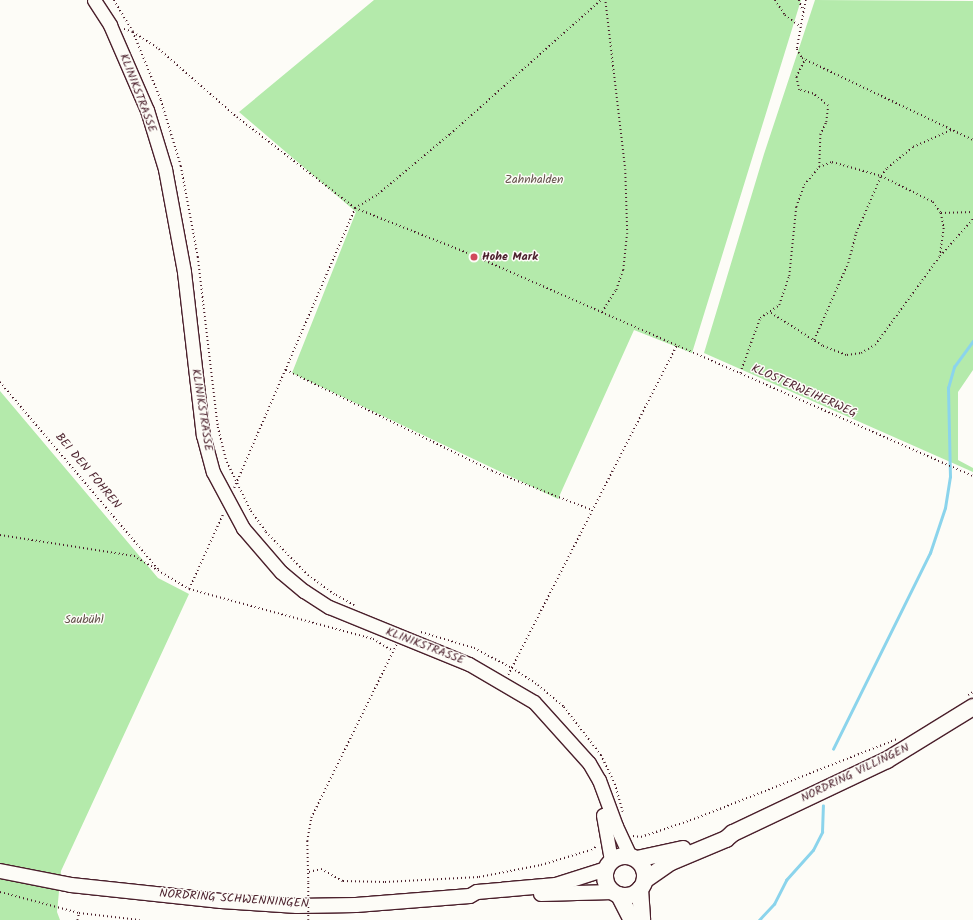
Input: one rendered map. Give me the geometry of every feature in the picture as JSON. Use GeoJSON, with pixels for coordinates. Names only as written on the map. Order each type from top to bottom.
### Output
{"type":"FeatureCollection","features":[{"type":"Feature","properties":{"kind":"main road","name":"NORDRING VILLINGEN"},"geometry":{"type":"LineString","coordinates":[[643,885],[671,862],[726,839],[733,833],[887,760],[968,703]]}},
{"type":"Feature","properties":{"kind":"main road","name":"NORDRING VILLINGEN"},"geometry":{"type":"LineString","coordinates":[[634,857],[676,852],[723,832],[733,833]]}},
{"type":"Feature","properties":{"kind":"main road"},"geometry":{"type":"LineString","coordinates":[[632,920],[616,894],[605,882],[609,864],[624,855],[634,857],[644,868],[642,920]]}},
{"type":"Feature","properties":{"kind":"main road","name":"NORDRING SCHWENNINGEN"},"geometry":{"type":"LineString","coordinates":[[0,872],[71,884],[221,901],[297,906],[356,905],[470,896],[477,892],[556,885],[609,864]]}},
{"type":"Feature","properties":{"kind":"main road"},"geometry":{"type":"LineString","coordinates":[[616,894],[630,896],[643,885]]}},
{"type":"Feature","properties":{"kind":"main road","name":"NORDRING SCHWENNINGEN"},"geometry":{"type":"LineString","coordinates":[[470,896],[476,899],[616,894]]}},
{"type":"Feature","properties":{"kind":"street","name":"KLINIKSTRASSE"},"geometry":{"type":"LineString","coordinates":[[94,0],[110,25],[147,110],[165,169],[184,272],[203,435],[213,472],[243,528],[281,572],[304,591],[330,607],[469,664],[534,702],[574,743],[584,759],[589,763],[599,780],[616,826],[634,857]]}},
{"type":"Feature","properties":{"kind":"street","name":"KLINIKSTRASSE"},"geometry":{"type":"LineString","coordinates":[[584,759],[584,765],[596,791],[608,831],[609,864]]}},
{"type":"Feature","properties":{"kind":"path"},"geometry":{"type":"LineString","coordinates":[[114,0],[133,32],[161,100],[180,166],[198,256],[218,427],[236,484],[250,511],[286,554],[336,595],[355,605]]}},
{"type":"Feature","properties":{"kind":"path"},"geometry":{"type":"LineString","coordinates":[[236,484],[355,208],[378,194],[450,134],[601,0]]}},
{"type":"Feature","properties":{"kind":"path"},"geometry":{"type":"LineString","coordinates":[[602,312],[616,290],[622,270],[627,234],[625,170],[605,0]]}},
{"type":"Feature","properties":{"kind":"path"},"geometry":{"type":"LineString","coordinates":[[775,0],[785,15],[801,27]]}},
{"type":"Feature","properties":{"kind":"path"},"geometry":{"type":"LineString","coordinates":[[799,0],[803,12]]}},
{"type":"Feature","properties":{"kind":"path"},"geometry":{"type":"LineString","coordinates":[[806,0],[797,49],[805,59],[973,140]]}},
{"type":"Feature","properties":{"kind":"path","name":"KLOSTERWEIHERWEG"},"geometry":{"type":"LineString","coordinates":[[133,32],[159,49],[237,117],[355,208],[470,254],[973,476]]}},
{"type":"Feature","properties":{"kind":"path"},"geometry":{"type":"LineString","coordinates":[[805,59],[796,77],[799,90],[813,94],[828,106],[826,122],[820,135],[819,167]]}},
{"type":"Feature","properties":{"kind":"path"},"geometry":{"type":"LineString","coordinates":[[814,340],[848,263],[856,233],[881,176],[887,168],[913,147],[951,130]]}},
{"type":"Feature","properties":{"kind":"path"},"geometry":{"type":"LineString","coordinates":[[740,373],[760,318],[779,305],[789,276],[796,207],[804,185],[819,167],[832,162],[881,176],[933,202],[941,213],[944,228],[940,256]]}},
{"type":"Feature","properties":{"kind":"path"},"geometry":{"type":"LineString","coordinates":[[941,213],[973,212]]}},
{"type":"Feature","properties":{"kind":"path"},"geometry":{"type":"LineString","coordinates":[[770,312],[814,340],[847,355],[861,353],[875,345],[940,256],[973,219]]}},
{"type":"Feature","properties":{"kind":"path"},"geometry":{"type":"LineString","coordinates":[[513,666],[677,345]]}},
{"type":"Feature","properties":{"kind":"path"},"geometry":{"type":"LineString","coordinates":[[286,370],[492,471],[592,510]]}},
{"type":"Feature","properties":{"kind":"path","name":"BEI DEN FOHREN"},"geometry":{"type":"LineString","coordinates":[[0,382],[161,572]]}},
{"type":"Feature","properties":{"kind":"path"},"geometry":{"type":"LineString","coordinates":[[189,589],[219,527]]}},
{"type":"Feature","properties":{"kind":"path"},"geometry":{"type":"LineString","coordinates":[[0,535],[134,556],[189,589],[372,639],[393,651],[312,818],[307,841],[309,872],[308,920]]}},
{"type":"Feature","properties":{"kind":"path"},"geometry":{"type":"LineString","coordinates":[[968,703],[973,692]]}},
{"type":"Feature","properties":{"kind":"path"},"geometry":{"type":"LineString","coordinates":[[627,836],[641,837],[694,819],[901,736]]}},
{"type":"Feature","properties":{"kind":"path"},"geometry":{"type":"LineString","coordinates":[[309,872],[321,869],[343,881],[357,882],[479,877],[541,865],[591,850],[602,842]]}},
{"type":"Feature","properties":{"kind":"path"},"geometry":{"type":"LineString","coordinates":[[0,892],[79,913],[140,920]]}},
{"type":"Feature","properties":{"kind":"path"},"geometry":{"type":"LineString","coordinates":[[78,920],[79,913]]}},
{"type":"Feature","properties":{"kind":"green space","name":"Zahnhalden"},"geometry":{"type":"Polygon","coordinates":[[[374,0],[801,0],[692,353],[634,330],[558,499],[292,373],[356,212],[239,112],[374,0]]]}},
{"type":"Feature","properties":{"kind":"green space"},"geometry":{"type":"Polygon","coordinates":[[[815,0],[973,1],[973,370],[958,392],[958,460],[973,468],[973,472],[704,353],[764,154],[815,0]]]}},
{"type":"Feature","properties":{"kind":"green space","name":"Saubühl"},"geometry":{"type":"Polygon","coordinates":[[[0,391],[158,578],[189,594],[61,871],[57,912],[60,920],[0,920],[0,391]]]}},
{"type":"Feature","properties":{"kind":"waterway"},"geometry":{"type":"LineString","coordinates":[[833,749],[930,553],[945,508],[950,477],[948,388],[954,367],[973,341]]}},
{"type":"Feature","properties":{"kind":"waterway"},"geometry":{"type":"LineString","coordinates":[[759,920],[774,904],[786,880],[813,850],[822,832],[823,806]]}},
{"type":"Feature","properties":{"kind":"place","name":"Hohe Mark"},"geometry":{"type":"Point","coordinates":[474,257]}}]}
